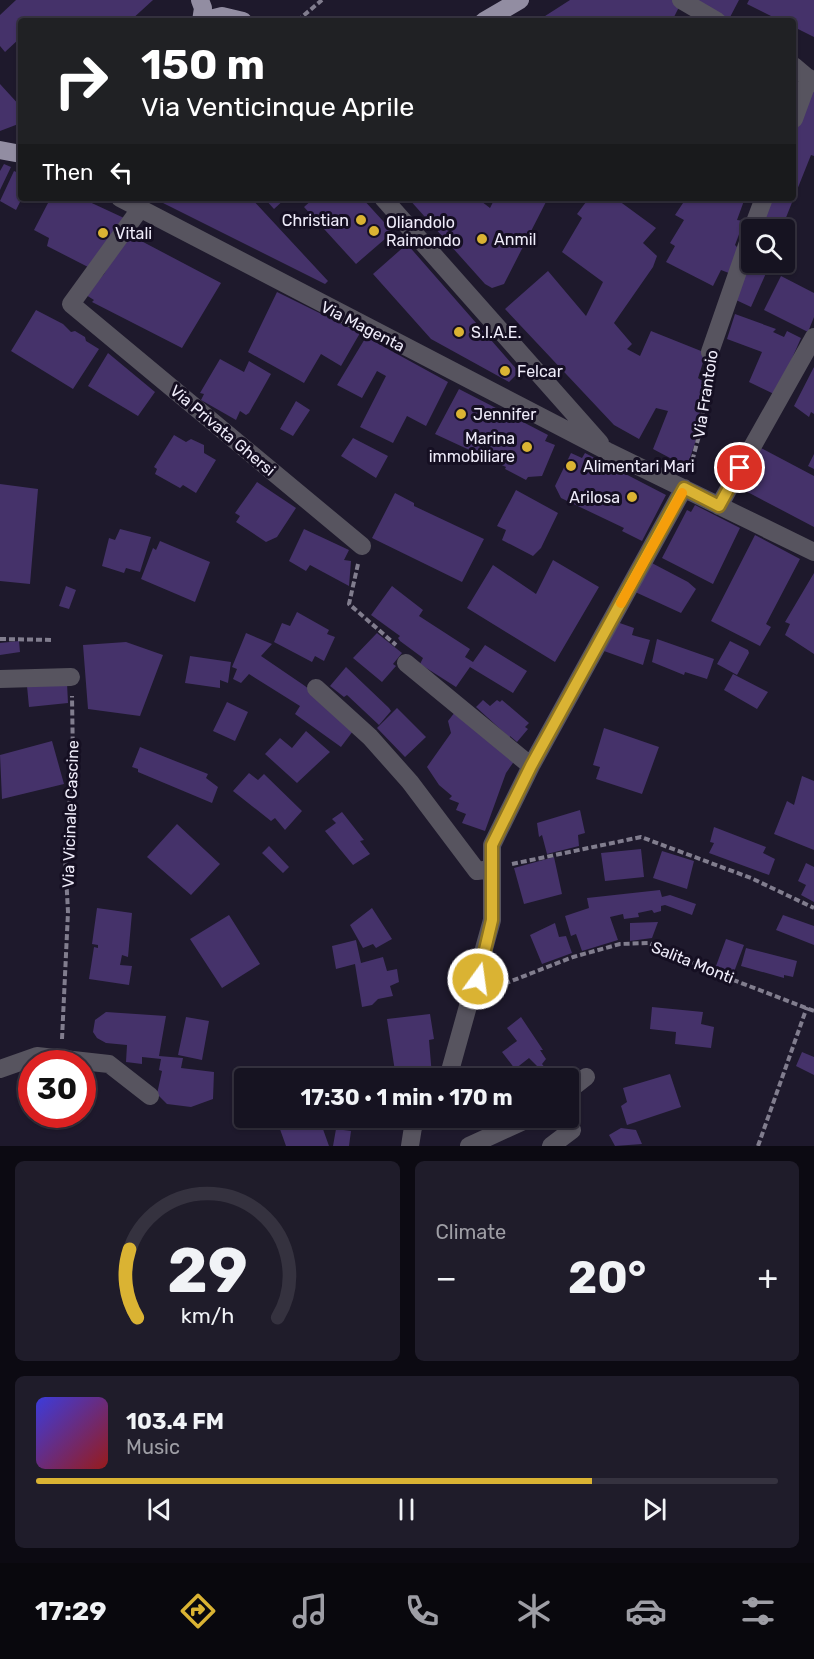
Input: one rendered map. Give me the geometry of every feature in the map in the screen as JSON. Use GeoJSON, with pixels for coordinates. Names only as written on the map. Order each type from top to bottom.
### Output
{"type":"FeatureCollection","features":[{"type":"Feature","properties":{"kind":"main road"},"geometry":{"type":"LineString","coordinates":[[200,0],[203,8],[202,18]]}},
{"type":"Feature","properties":{"kind":"main road"},"geometry":{"type":"LineString","coordinates":[[221,0],[237,18]]}},
{"type":"Feature","properties":{"kind":"main road"},"geometry":{"type":"LineString","coordinates":[[489,18],[520,0]]}},
{"type":"Feature","properties":{"kind":"main road"},"geometry":{"type":"LineString","coordinates":[[214,18],[222,16],[233,18]]}},
{"type":"Feature","properties":{"kind":"main road"},"geometry":{"type":"LineString","coordinates":[[0,150],[18,153]]}},
{"type":"Feature","properties":{"kind":"street"},"geometry":{"type":"LineString","coordinates":[[681,0],[712,18]]}},
{"type":"Feature","properties":{"kind":"street"},"geometry":{"type":"LineString","coordinates":[[796,68],[811,81],[796,115]]}},
{"type":"Feature","properties":{"kind":"street","name":"Via Magenta"},"geometry":{"type":"LineString","coordinates":[[125,201],[607,451],[814,552]]}},
{"type":"Feature","properties":{"kind":"street"},"geometry":{"type":"LineString","coordinates":[[386,201],[607,451]]}},
{"type":"Feature","properties":{"kind":"street","name":"Via Frantoio"},"geometry":{"type":"LineString","coordinates":[[756,219],[763,201]]}},
{"type":"Feature","properties":{"kind":"street","name":"Via Privata Ghersi"},"geometry":{"type":"LineString","coordinates":[[140,209],[71,304],[362,546]]}},
{"type":"Feature","properties":{"kind":"street","name":"Via Frantoio"},"geometry":{"type":"LineString","coordinates":[[710,352],[741,262]]}},
{"type":"Feature","properties":{"kind":"street"},"geometry":{"type":"LineString","coordinates":[[719,506],[814,337]]}},
{"type":"Feature","properties":{"kind":"street"},"geometry":{"type":"LineString","coordinates":[[451,1068],[475,990],[492,920],[492,845],[531,766],[684,488]]}},
{"type":"Feature","properties":{"kind":"street"},"geometry":{"type":"LineString","coordinates":[[406,663],[531,766]]}},
{"type":"Feature","properties":{"kind":"street"},"geometry":{"type":"LineString","coordinates":[[0,679],[71,677]]}},
{"type":"Feature","properties":{"kind":"street"},"geometry":{"type":"LineString","coordinates":[[316,688],[370,737],[410,782],[477,871],[491,869]]}},
{"type":"Feature","properties":{"kind":"street"},"geometry":{"type":"LineString","coordinates":[[0,1069],[18,1063]]}},
{"type":"Feature","properties":{"kind":"street"},"geometry":{"type":"LineString","coordinates":[[96,1063],[109,1064],[150,1096]]}},
{"type":"Feature","properties":{"kind":"street"},"geometry":{"type":"LineString","coordinates":[[579,1082],[586,1077]]}},
{"type":"Feature","properties":{"kind":"street"},"geometry":{"type":"LineString","coordinates":[[410,1146],[413,1128]]}},
{"type":"Feature","properties":{"kind":"street"},"geometry":{"type":"LineString","coordinates":[[468,1146],[508,1128]]}},
{"type":"Feature","properties":{"kind":"street"},"geometry":{"type":"LineString","coordinates":[[551,1146],[572,1130]]}},
{"type":"Feature","properties":{"kind":"path"},"geometry":{"type":"LineString","coordinates":[[301,18],[322,0]]}},
{"type":"Feature","properties":{"kind":"path","name":"Via Frantoio"},"geometry":{"type":"LineString","coordinates":[[684,488],[700,432],[710,352]]}},
{"type":"Feature","properties":{"kind":"path"},"geometry":{"type":"LineString","coordinates":[[362,546],[349,604],[398,646]]}},
{"type":"Feature","properties":{"kind":"path"},"geometry":{"type":"LineString","coordinates":[[0,639],[54,640]]}},
{"type":"Feature","properties":{"kind":"path","name":"Via Vicinale Cascine"},"geometry":{"type":"LineString","coordinates":[[61,1050],[68,912],[65,855],[73,761],[71,677]]}},
{"type":"Feature","properties":{"kind":"path"},"geometry":{"type":"LineString","coordinates":[[491,869],[641,837],[751,878],[814,908]]}},
{"type":"Feature","properties":{"kind":"path","name":"Salita Monti"},"geometry":{"type":"LineString","coordinates":[[475,990],[489,990],[573,957],[620,944],[649,943],[710,971],[814,1011]]}},
{"type":"Feature","properties":{"kind":"path"},"geometry":{"type":"LineString","coordinates":[[758,1146],[807,1007]]}},
{"type":"Feature","properties":{"kind":"building"},"geometry":{"type":"Polygon","coordinates":[[[16,0],[153,0],[133,18],[18,18],[18,40],[5,52],[0,46],[0,15],[16,0]]]}},
{"type":"Feature","properties":{"kind":"building"},"geometry":{"type":"Polygon","coordinates":[[[570,0],[676,0],[681,3],[674,18],[542,18],[570,0]]]}},
{"type":"Feature","properties":{"kind":"building"},"geometry":{"type":"Polygon","coordinates":[[[692,0],[739,0],[730,18],[723,18],[692,0]]]}},
{"type":"Feature","properties":{"kind":"building"},"geometry":{"type":"Polygon","coordinates":[[[749,0],[814,0],[814,37],[796,28],[796,18],[775,18],[747,4],[749,0]]]}},
{"type":"Feature","properties":{"kind":"building"},"geometry":{"type":"Polygon","coordinates":[[[0,84],[18,104],[18,124],[0,131],[0,84]]]}},
{"type":"Feature","properties":{"kind":"building"},"geometry":{"type":"Polygon","coordinates":[[[809,88],[814,92],[814,156],[811,155],[796,192],[796,122],[809,88]]]}},
{"type":"Feature","properties":{"kind":"building"},"geometry":{"type":"Polygon","coordinates":[[[4,164],[11,167],[0,190],[0,171],[4,164]]]}},
{"type":"Feature","properties":{"kind":"building"},"geometry":{"type":"Polygon","coordinates":[[[14,171],[18,173],[18,201],[20,201],[16,210],[0,201],[14,171]]]}},
{"type":"Feature","properties":{"kind":"building"},"geometry":{"type":"Polygon","coordinates":[[[44,201],[87,201],[124,218],[88,267],[47,246],[49,238],[34,230],[48,203],[44,201]]]}},
{"type":"Feature","properties":{"kind":"building"},"geometry":{"type":"Polygon","coordinates":[[[159,201],[254,201],[328,281],[325,284],[159,201]]]}},
{"type":"Feature","properties":{"kind":"building"},"geometry":{"type":"Polygon","coordinates":[[[267,201],[283,201],[274,209],[267,201]]]}},
{"type":"Feature","properties":{"kind":"building"},"geometry":{"type":"Polygon","coordinates":[[[311,201],[365,201],[393,232],[356,264],[304,207],[311,201]]]}},
{"type":"Feature","properties":{"kind":"building"},"geometry":{"type":"Polygon","coordinates":[[[411,201],[481,201],[490,208],[494,201],[546,201],[504,284],[492,288],[485,284],[411,201]]]}},
{"type":"Feature","properties":{"kind":"building"},"geometry":{"type":"Polygon","coordinates":[[[587,201],[619,201],[656,228],[643,243],[657,256],[653,267],[614,323],[632,344],[627,349],[640,356],[651,331],[706,353],[698,378],[704,382],[697,437],[687,467],[653,449],[668,411],[656,408],[639,439],[614,425],[505,309],[548,271],[586,316],[603,282],[562,252],[582,218],[577,214],[587,201]]]}},
{"type":"Feature","properties":{"kind":"building"},"geometry":{"type":"Polygon","coordinates":[[[680,201],[744,201],[737,220],[741,221],[741,229],[735,245],[738,248],[734,275],[721,270],[713,286],[666,262],[675,246],[670,243],[684,220],[675,215],[683,203],[680,201]]]}},
{"type":"Feature","properties":{"kind":"building"},"geometry":{"type":"Polygon","coordinates":[[[770,201],[793,201],[785,219],[764,219],[770,201]]]}},
{"type":"Feature","properties":{"kind":"building"},"geometry":{"type":"Polygon","coordinates":[[[128,234],[221,283],[182,348],[92,302],[94,300],[86,295],[104,274],[128,234]]]}},
{"type":"Feature","properties":{"kind":"building"},"geometry":{"type":"Polygon","coordinates":[[[407,244],[519,372],[509,382],[431,339],[373,274],[407,244]]]}},
{"type":"Feature","properties":{"kind":"building"},"geometry":{"type":"Polygon","coordinates":[[[744,273],[766,273],[751,307],[736,300],[744,273]]]}},
{"type":"Feature","properties":{"kind":"building"},"geometry":{"type":"Polygon","coordinates":[[[781,276],[814,293],[814,317],[808,332],[764,310],[781,276]]]}},
{"type":"Feature","properties":{"kind":"building"},"geometry":{"type":"Polygon","coordinates":[[[277,292],[360,333],[341,366],[321,354],[304,383],[248,352],[277,292]]]}},
{"type":"Feature","properties":{"kind":"building"},"geometry":{"type":"Polygon","coordinates":[[[36,310],[63,324],[71,332],[75,331],[85,337],[86,341],[99,349],[73,389],[11,351],[36,310]]]}},
{"type":"Feature","properties":{"kind":"building"},"geometry":{"type":"Polygon","coordinates":[[[735,314],[776,329],[773,332],[784,337],[787,331],[801,338],[776,395],[749,382],[762,352],[727,339],[735,314]]]}},
{"type":"Feature","properties":{"kind":"building"},"geometry":{"type":"Polygon","coordinates":[[[366,337],[448,382],[426,426],[407,416],[393,443],[360,427],[386,376],[377,371],[362,398],[337,385],[366,337]]]}},
{"type":"Feature","properties":{"kind":"building"},"geometry":{"type":"Polygon","coordinates":[[[108,353],[155,392],[138,416],[88,386],[108,353]]]}},
{"type":"Feature","properties":{"kind":"building"},"geometry":{"type":"Polygon","coordinates":[[[220,359],[244,372],[249,361],[271,374],[249,413],[246,415],[240,411],[236,420],[201,400],[204,394],[200,393],[220,359]]]}},
{"type":"Feature","properties":{"kind":"building"},"geometry":{"type":"Polygon","coordinates":[[[814,367],[814,414],[811,412],[809,417],[794,406],[814,367]]]}},
{"type":"Feature","properties":{"kind":"building"},"geometry":{"type":"Polygon","coordinates":[[[459,389],[548,435],[545,441],[555,445],[542,476],[528,477],[526,480],[505,469],[506,467],[435,434],[459,389]]]}},
{"type":"Feature","properties":{"kind":"building"},"geometry":{"type":"Polygon","coordinates":[[[296,401],[310,410],[293,436],[280,429],[296,401]]]}},
{"type":"Feature","properties":{"kind":"building"},"geometry":{"type":"Polygon","coordinates":[[[174,435],[186,442],[191,439],[204,445],[204,453],[216,460],[196,493],[183,485],[180,488],[155,474],[157,469],[154,467],[174,435]]]}},
{"type":"Feature","properties":{"kind":"building"},"geometry":{"type":"Polygon","coordinates":[[[353,438],[388,456],[376,478],[341,456],[353,438]]]}},
{"type":"Feature","properties":{"kind":"building"},"geometry":{"type":"Polygon","coordinates":[[[759,447],[814,476],[814,527],[738,487],[759,447]]]}},
{"type":"Feature","properties":{"kind":"building"},"geometry":{"type":"Polygon","coordinates":[[[571,453],[582,458],[585,453],[666,495],[642,541],[622,531],[624,528],[561,498],[555,486],[571,453]]]}},
{"type":"Feature","properties":{"kind":"building"},"geometry":{"type":"Polygon","coordinates":[[[814,454],[814,469],[808,466],[814,454]]]}},
{"type":"Feature","properties":{"kind":"building"},"geometry":{"type":"Polygon","coordinates":[[[257,482],[296,508],[277,537],[266,542],[236,522],[240,516],[235,513],[257,482]]]}},
{"type":"Feature","properties":{"kind":"building"},"geometry":{"type":"Polygon","coordinates":[[[0,484],[38,489],[30,584],[0,581],[0,484]]]}},
{"type":"Feature","properties":{"kind":"building"},"geometry":{"type":"Polygon","coordinates":[[[516,490],[558,513],[541,548],[533,556],[502,540],[506,530],[497,526],[516,490]]]}},
{"type":"Feature","properties":{"kind":"building"},"geometry":{"type":"Polygon","coordinates":[[[395,493],[414,503],[414,506],[484,539],[462,582],[372,538],[395,493]]]}},
{"type":"Feature","properties":{"kind":"building"},"geometry":{"type":"Polygon","coordinates":[[[695,505],[740,528],[713,584],[662,558],[687,510],[691,512],[695,505]]]}},
{"type":"Feature","properties":{"kind":"building"},"geometry":{"type":"Polygon","coordinates":[[[120,529],[151,537],[140,572],[126,568],[124,573],[102,566],[109,538],[115,540],[120,529]]]}},
{"type":"Feature","properties":{"kind":"building"},"geometry":{"type":"Polygon","coordinates":[[[304,529],[349,550],[344,560],[351,561],[349,586],[310,565],[306,571],[289,561],[304,529]]]}},
{"type":"Feature","properties":{"kind":"building"},"geometry":{"type":"Polygon","coordinates":[[[755,535],[800,559],[766,624],[771,627],[760,646],[711,621],[755,535]]]}},
{"type":"Feature","properties":{"kind":"building"},"geometry":{"type":"Polygon","coordinates":[[[160,541],[210,562],[195,602],[141,579],[153,548],[156,550],[160,541]]]}},
{"type":"Feature","properties":{"kind":"building"},"geometry":{"type":"Polygon","coordinates":[[[553,560],[599,587],[555,662],[467,608],[493,565],[536,594],[553,560]]]}},
{"type":"Feature","properties":{"kind":"building"},"geometry":{"type":"Polygon","coordinates":[[[648,561],[688,582],[696,589],[681,613],[633,591],[648,561]]]}},
{"type":"Feature","properties":{"kind":"building"},"geometry":{"type":"Polygon","coordinates":[[[814,573],[814,654],[785,635],[790,624],[785,622],[814,573]]]}},
{"type":"Feature","properties":{"kind":"building"},"geometry":{"type":"Polygon","coordinates":[[[66,586],[76,590],[69,609],[59,606],[66,586]]]}},
{"type":"Feature","properties":{"kind":"building"},"geometry":{"type":"Polygon","coordinates":[[[392,586],[423,610],[419,616],[470,649],[465,657],[473,662],[485,645],[527,671],[513,693],[470,667],[456,687],[420,664],[423,658],[400,641],[398,638],[400,636],[371,615],[392,586]]]}},
{"type":"Feature","properties":{"kind":"building"},"geometry":{"type":"Polygon","coordinates":[[[297,612],[329,630],[327,634],[335,637],[324,661],[315,656],[312,662],[274,642],[282,623],[290,626],[297,612]]]}},
{"type":"Feature","properties":{"kind":"building"},"geometry":{"type":"Polygon","coordinates":[[[614,621],[634,628],[632,635],[650,640],[643,665],[604,651],[614,621]]]}},
{"type":"Feature","properties":{"kind":"building"},"geometry":{"type":"Polygon","coordinates":[[[246,633],[272,644],[261,656],[305,686],[356,727],[341,747],[295,714],[300,706],[249,674],[241,683],[233,679],[237,669],[232,667],[246,633]]]}},
{"type":"Feature","properties":{"kind":"building"},"geometry":{"type":"Polygon","coordinates":[[[377,633],[402,653],[393,664],[396,666],[382,682],[353,658],[377,633]]]}},
{"type":"Feature","properties":{"kind":"building"},"geometry":{"type":"Polygon","coordinates":[[[657,639],[714,659],[707,679],[685,672],[684,675],[652,662],[657,639]]]}},
{"type":"Feature","properties":{"kind":"building"},"geometry":{"type":"Polygon","coordinates":[[[19,641],[20,652],[0,655],[0,643],[19,641]]]}},
{"type":"Feature","properties":{"kind":"building"},"geometry":{"type":"Polygon","coordinates":[[[730,641],[748,650],[749,653],[737,675],[717,664],[730,641]]]}},
{"type":"Feature","properties":{"kind":"building"},"geometry":{"type":"Polygon","coordinates":[[[126,642],[163,655],[140,716],[88,709],[83,645],[126,642]]]}},
{"type":"Feature","properties":{"kind":"building"},"geometry":{"type":"Polygon","coordinates":[[[190,656],[231,662],[228,683],[220,680],[220,688],[185,683],[190,656]]]}},
{"type":"Feature","properties":{"kind":"building"},"geometry":{"type":"Polygon","coordinates":[[[346,667],[391,711],[379,725],[347,695],[344,697],[330,686],[346,667]]]}},
{"type":"Feature","properties":{"kind":"building"},"geometry":{"type":"Polygon","coordinates":[[[733,674],[768,692],[757,709],[724,690],[733,674]]]}},
{"type":"Feature","properties":{"kind":"building"},"geometry":{"type":"Polygon","coordinates":[[[67,683],[68,703],[29,707],[27,686],[67,683]]]}},
{"type":"Feature","properties":{"kind":"building"},"geometry":{"type":"Polygon","coordinates":[[[483,700],[490,706],[497,700],[500,702],[502,700],[529,723],[525,727],[528,729],[517,742],[476,707],[483,700]]]}},
{"type":"Feature","properties":{"kind":"building"},"geometry":{"type":"Polygon","coordinates":[[[227,702],[248,712],[235,741],[213,731],[227,702]]]}},
{"type":"Feature","properties":{"kind":"building"},"geometry":{"type":"Polygon","coordinates":[[[397,708],[426,737],[405,757],[377,728],[397,708]]]}},
{"type":"Feature","properties":{"kind":"building"},"geometry":{"type":"Polygon","coordinates":[[[455,712],[515,760],[506,773],[485,831],[462,823],[466,814],[456,810],[459,803],[449,799],[452,796],[439,785],[427,767],[451,733],[448,721],[455,712]]]}},
{"type":"Feature","properties":{"kind":"building"},"geometry":{"type":"Polygon","coordinates":[[[604,728],[659,747],[642,794],[596,779],[600,767],[593,765],[604,728]]]}},
{"type":"Feature","properties":{"kind":"building"},"geometry":{"type":"Polygon","coordinates":[[[306,731],[330,752],[297,783],[265,754],[280,738],[292,748],[306,731]]]}},
{"type":"Feature","properties":{"kind":"building"},"geometry":{"type":"Polygon","coordinates":[[[52,741],[64,784],[2,799],[0,755],[52,741]]]}},
{"type":"Feature","properties":{"kind":"building"},"geometry":{"type":"Polygon","coordinates":[[[140,747],[208,774],[206,778],[218,787],[212,803],[138,772],[138,769],[132,767],[140,747]]]}},
{"type":"Feature","properties":{"kind":"building"},"geometry":{"type":"Polygon","coordinates":[[[249,773],[258,780],[264,774],[302,811],[285,830],[275,818],[271,821],[233,791],[249,773]]]}},
{"type":"Feature","properties":{"kind":"building"},"geometry":{"type":"Polygon","coordinates":[[[802,776],[814,781],[814,850],[774,834],[787,801],[794,805],[802,776]]]}},
{"type":"Feature","properties":{"kind":"building"},"geometry":{"type":"Polygon","coordinates":[[[580,810],[585,833],[578,835],[579,846],[547,854],[542,835],[539,837],[537,823],[580,810]]]}},
{"type":"Feature","properties":{"kind":"building"},"geometry":{"type":"Polygon","coordinates":[[[342,812],[364,840],[360,841],[370,854],[353,865],[325,831],[336,823],[332,819],[342,812]]]}},
{"type":"Feature","properties":{"kind":"building"},"geometry":{"type":"Polygon","coordinates":[[[177,824],[220,864],[191,895],[147,857],[177,824]]]}},
{"type":"Feature","properties":{"kind":"building"},"geometry":{"type":"Polygon","coordinates":[[[714,827],[766,847],[763,853],[775,859],[769,875],[709,853],[714,843],[710,842],[714,827]]]}},
{"type":"Feature","properties":{"kind":"building"},"geometry":{"type":"Polygon","coordinates":[[[269,846],[289,867],[283,873],[262,853],[269,846]]]}},
{"type":"Feature","properties":{"kind":"building"},"geometry":{"type":"Polygon","coordinates":[[[641,849],[644,877],[605,881],[601,853],[641,849]]]}},
{"type":"Feature","properties":{"kind":"building"},"geometry":{"type":"Polygon","coordinates":[[[662,851],[694,861],[687,889],[653,878],[662,851]]]}},
{"type":"Feature","properties":{"kind":"building"},"geometry":{"type":"Polygon","coordinates":[[[554,857],[562,894],[524,904],[514,868],[554,857]]]}},
{"type":"Feature","properties":{"kind":"building"},"geometry":{"type":"Polygon","coordinates":[[[806,863],[814,867],[814,902],[801,895],[806,885],[798,881],[806,863]]]}},
{"type":"Feature","properties":{"kind":"building"},"geometry":{"type":"Polygon","coordinates":[[[660,890],[662,897],[670,895],[696,904],[692,915],[665,905],[661,906],[661,911],[638,913],[639,917],[624,919],[623,914],[610,917],[618,940],[582,951],[576,934],[571,936],[565,916],[589,908],[587,898],[660,890]]]}},
{"type":"Feature","properties":{"kind":"building"},"geometry":{"type":"Polygon","coordinates":[[[97,908],[132,913],[128,957],[122,955],[120,965],[132,966],[129,985],[89,979],[94,947],[98,948],[98,945],[92,944],[97,908]]]}},
{"type":"Feature","properties":{"kind":"building"},"geometry":{"type":"Polygon","coordinates":[[[372,908],[392,939],[376,948],[373,944],[363,948],[350,925],[372,908]]]}},
{"type":"Feature","properties":{"kind":"building"},"geometry":{"type":"Polygon","coordinates":[[[229,915],[260,964],[222,988],[190,939],[229,915]]]}},
{"type":"Feature","properties":{"kind":"building"},"geometry":{"type":"Polygon","coordinates":[[[783,915],[814,926],[814,945],[776,930],[783,915]]]}},
{"type":"Feature","properties":{"kind":"building"},"geometry":{"type":"Polygon","coordinates":[[[658,922],[652,938],[630,941],[630,923],[658,922]]]}},
{"type":"Feature","properties":{"kind":"building"},"geometry":{"type":"Polygon","coordinates":[[[555,923],[559,937],[566,936],[572,953],[542,964],[530,935],[555,923]]]}},
{"type":"Feature","properties":{"kind":"building"},"geometry":{"type":"Polygon","coordinates":[[[726,939],[744,945],[734,972],[716,966],[726,939]]]}},
{"type":"Feature","properties":{"kind":"building"},"geometry":{"type":"Polygon","coordinates":[[[356,940],[361,963],[383,957],[387,971],[397,969],[399,982],[390,986],[393,996],[378,999],[372,1005],[362,1007],[355,964],[336,969],[332,946],[356,940]]]}},
{"type":"Feature","properties":{"kind":"building"},"geometry":{"type":"Polygon","coordinates":[[[746,948],[797,961],[793,977],[784,975],[784,978],[741,966],[746,948]]]}},
{"type":"Feature","properties":{"kind":"building"},"geometry":{"type":"Polygon","coordinates":[[[652,1007],[703,1012],[701,1024],[714,1027],[711,1048],[675,1044],[676,1032],[650,1029],[652,1007]]]}},
{"type":"Feature","properties":{"kind":"building"},"geometry":{"type":"Polygon","coordinates":[[[106,1012],[166,1016],[159,1056],[183,1058],[181,1068],[214,1072],[213,1099],[191,1107],[167,1104],[157,1094],[162,1071],[159,1070],[161,1059],[142,1057],[142,1064],[126,1062],[127,1045],[106,1043],[97,1038],[93,1032],[95,1020],[106,1012]]]}},
{"type":"Feature","properties":{"kind":"building"},"geometry":{"type":"Polygon","coordinates":[[[430,1014],[434,1039],[429,1040],[431,1068],[394,1068],[387,1019],[430,1014]]]}},
{"type":"Feature","properties":{"kind":"building"},"geometry":{"type":"Polygon","coordinates":[[[186,1017],[209,1021],[202,1060],[178,1055],[186,1017]]]}},
{"type":"Feature","properties":{"kind":"building"},"geometry":{"type":"Polygon","coordinates":[[[521,1017],[543,1050],[540,1050],[546,1059],[542,1064],[545,1068],[534,1068],[537,1066],[529,1058],[514,1068],[502,1052],[517,1041],[507,1028],[521,1017]]]}},
{"type":"Feature","properties":{"kind":"building"},"geometry":{"type":"Polygon","coordinates":[[[802,1052],[814,1057],[814,1075],[796,1066],[802,1052]]]}},
{"type":"Feature","properties":{"kind":"building"},"geometry":{"type":"Polygon","coordinates":[[[670,1074],[681,1107],[627,1125],[621,1106],[627,1102],[623,1088],[670,1074]]]}},
{"type":"Feature","properties":{"kind":"building"},"geometry":{"type":"Polygon","coordinates":[[[280,1128],[323,1128],[329,1146],[286,1146],[280,1128]]]}},
{"type":"Feature","properties":{"kind":"building"},"geometry":{"type":"Polygon","coordinates":[[[621,1128],[636,1130],[642,1144],[615,1146],[609,1135],[621,1128]]]}},
{"type":"Feature","properties":{"kind":"building"},"geometry":{"type":"Polygon","coordinates":[[[336,1129],[351,1131],[349,1146],[333,1146],[336,1129]]]}},
{"type":"Feature","properties":{"kind":"slow traffic"},"geometry":{"type":"LineString","coordinates":[[621,603],[682,493]]}},
{"type":"Feature","properties":{"kind":"place","name":"Christian"},"geometry":{"type":"Point","coordinates":[361,220]}},
{"type":"Feature","properties":{"kind":"place","name":"Oliandolo Raimondo"},"geometry":{"type":"Point","coordinates":[374,231]}},
{"type":"Feature","properties":{"kind":"place","name":"Vitali"},"geometry":{"type":"Point","coordinates":[103,233]}},
{"type":"Feature","properties":{"kind":"place","name":"Anmil"},"geometry":{"type":"Point","coordinates":[482,239]}},
{"type":"Feature","properties":{"kind":"place","name":"S.I.A.E."},"geometry":{"type":"Point","coordinates":[459,332]}},
{"type":"Feature","properties":{"kind":"place","name":"Felcar"},"geometry":{"type":"Point","coordinates":[505,371]}},
{"type":"Feature","properties":{"kind":"place","name":"Jennifer"},"geometry":{"type":"Point","coordinates":[461,414]}},
{"type":"Feature","properties":{"kind":"place","name":"Marina immobiliare"},"geometry":{"type":"Point","coordinates":[527,447]}},
{"type":"Feature","properties":{"kind":"place","name":"Alimentari Mari"},"geometry":{"type":"Point","coordinates":[571,466]}},
{"type":"Feature","properties":{"kind":"place","name":"Arilosa"},"geometry":{"type":"Point","coordinates":[632,497]}},
{"type":"Feature","properties":{"kind":"route"},"geometry":{"type":"LineString","coordinates":[[478,979],[492,920],[492,845],[531,766],[684,488],[719,506],[740,468]]}}]}
